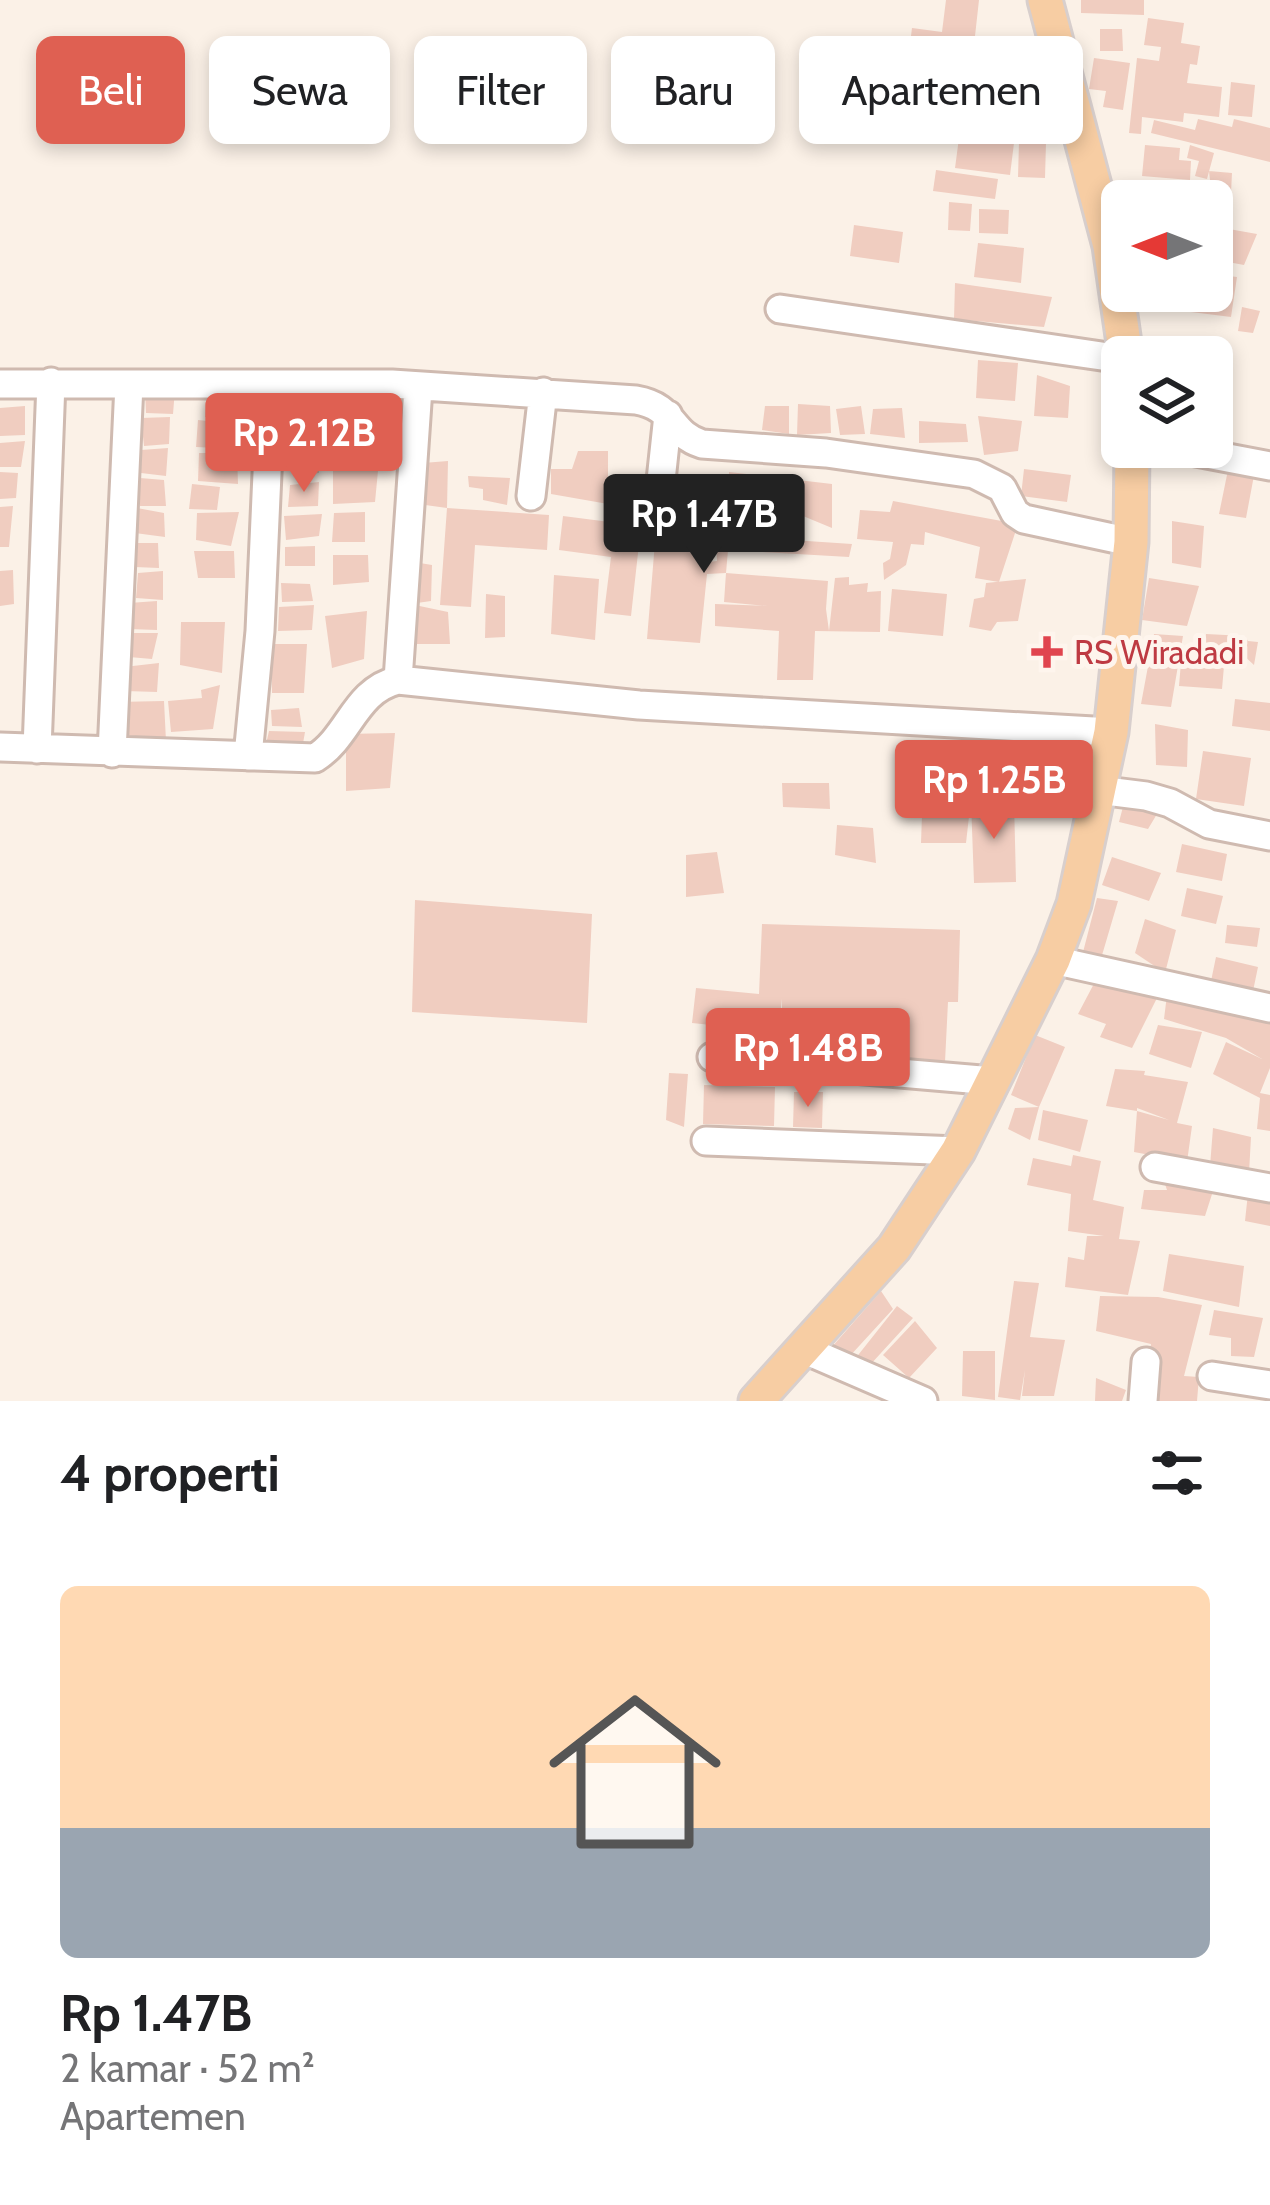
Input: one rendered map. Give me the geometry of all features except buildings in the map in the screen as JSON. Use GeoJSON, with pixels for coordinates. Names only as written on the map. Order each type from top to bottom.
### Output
{"type":"FeatureCollection","features":[{"type":"Feature","properties":{"kind":"main road"},"geometry":{"type":"LineString","coordinates":[[1045,0],[1110,246],[1121,336]]}},
{"type":"Feature","properties":{"kind":"main road"},"geometry":{"type":"LineString","coordinates":[[756,1401],[894,1248],[958,1151],[1053,960],[1074,904],[1111,731],[1131,542],[1132,468]]}},
{"type":"Feature","properties":{"kind":"street"},"geometry":{"type":"LineString","coordinates":[[780,308],[1101,355]]}},
{"type":"Feature","properties":{"kind":"street"},"geometry":{"type":"LineString","coordinates":[[37,748],[50,382]]}},
{"type":"Feature","properties":{"kind":"street"},"geometry":{"type":"LineString","coordinates":[[0,384],[392,384],[656,404],[689,440],[974,474],[1002,488],[1015,513],[1024,519],[1131,542]]}},
{"type":"Feature","properties":{"kind":"street"},"geometry":{"type":"LineString","coordinates":[[112,753],[129,384]]}},
{"type":"Feature","properties":{"kind":"street"},"geometry":{"type":"LineString","coordinates":[[248,756],[260,616],[267,384]]}},
{"type":"Feature","properties":{"kind":"street"},"geometry":{"type":"LineString","coordinates":[[398,680],[418,388]]}},
{"type":"Feature","properties":{"kind":"street"},"geometry":{"type":"LineString","coordinates":[[532,496],[543,392]]}},
{"type":"Feature","properties":{"kind":"street"},"geometry":{"type":"LineString","coordinates":[[659,499],[668,415]]}},
{"type":"Feature","properties":{"kind":"street"},"geometry":{"type":"LineString","coordinates":[[1233,459],[1270,466]]}},
{"type":"Feature","properties":{"kind":"street"},"geometry":{"type":"LineString","coordinates":[[0,747],[296,759],[322,754],[364,697],[383,683],[398,680],[639,705],[1111,731]]}},
{"type":"Feature","properties":{"kind":"street"},"geometry":{"type":"LineString","coordinates":[[1098,790],[1158,799],[1209,824],[1270,836]]}},
{"type":"Feature","properties":{"kind":"street"},"geometry":{"type":"LineString","coordinates":[[1053,960],[1270,1008]]}},
{"type":"Feature","properties":{"kind":"street"},"geometry":{"type":"LineString","coordinates":[[712,1057],[993,1081]]}},
{"type":"Feature","properties":{"kind":"street"},"geometry":{"type":"LineString","coordinates":[[706,1141],[958,1151]]}},
{"type":"Feature","properties":{"kind":"street"},"geometry":{"type":"LineString","coordinates":[[1155,1167],[1270,1189]]}},
{"type":"Feature","properties":{"kind":"street"},"geometry":{"type":"LineString","coordinates":[[803,1349],[923,1401]]}},
{"type":"Feature","properties":{"kind":"street"},"geometry":{"type":"LineString","coordinates":[[1143,1401],[1147,1362]]}},
{"type":"Feature","properties":{"kind":"street"},"geometry":{"type":"LineString","coordinates":[[1212,1376],[1270,1385]]}},
{"type":"Feature","properties":{"kind":"place","name":"RS Wiradadi"},"geometry":{"type":"Point","coordinates":[1047,652]}}]}
